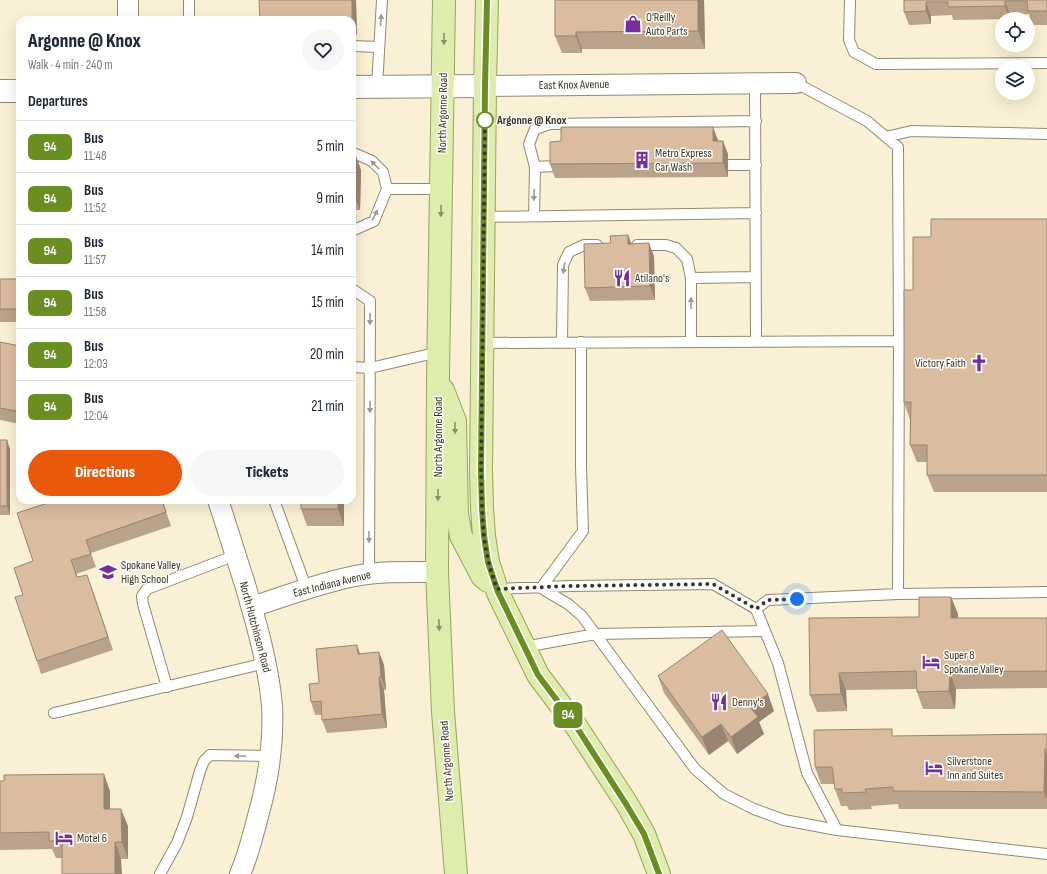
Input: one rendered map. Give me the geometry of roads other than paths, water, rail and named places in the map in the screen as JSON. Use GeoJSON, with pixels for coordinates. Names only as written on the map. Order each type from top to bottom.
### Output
{"type":"FeatureCollection","features":[{"type":"Feature","properties":{"kind":"main road","name":"North Argonne Road"},"geometry":{"type":"LineString","coordinates":[[444,0],[438,378],[437,572],[443,712],[456,874]]}},
{"type":"Feature","properties":{"kind":"main road"},"geometry":{"type":"LineString","coordinates":[[487,0],[481,471],[484,536],[488,562],[497,589],[538,675],[574,723],[626,804],[644,834],[659,874]]}},
{"type":"Feature","properties":{"kind":"main road"},"geometry":{"type":"LineString","coordinates":[[438,378],[454,421],[457,514],[461,536],[482,576],[497,589]]}},
{"type":"Feature","properties":{"kind":"street"},"geometry":{"type":"LineString","coordinates":[[128,0],[128,16]]}},
{"type":"Feature","properties":{"kind":"street","name":"East Knox Avenue"},"geometry":{"type":"LineString","coordinates":[[356,87],[796,83]]}},
{"type":"Feature","properties":{"kind":"street"},"geometry":{"type":"LineString","coordinates":[[0,92],[16,91]]}},
{"type":"Feature","properties":{"kind":"street","name":"North Hutchinson Road"},"geometry":{"type":"LineString","coordinates":[[219,504],[252,607],[266,664],[272,707],[272,740],[261,805],[252,839],[240,874]]}},
{"type":"Feature","properties":{"kind":"street","name":"East Indiana Avenue"},"geometry":{"type":"LineString","coordinates":[[252,607],[354,576],[399,572],[437,572]]}},
{"type":"Feature","properties":{"kind":"lane"},"geometry":{"type":"LineString","coordinates":[[189,0],[189,16]]}},
{"type":"Feature","properties":{"kind":"lane"},"geometry":{"type":"LineString","coordinates":[[377,87],[382,0]]}},
{"type":"Feature","properties":{"kind":"lane"},"geometry":{"type":"LineString","coordinates":[[850,0],[849,40],[854,52],[876,64],[1047,63]]}},
{"type":"Feature","properties":{"kind":"lane"},"geometry":{"type":"LineString","coordinates":[[356,46],[379,47]]}},
{"type":"Feature","properties":{"kind":"lane"},"geometry":{"type":"LineString","coordinates":[[796,83],[867,121],[898,147],[898,594]]}},
{"type":"Feature","properties":{"kind":"lane"},"geometry":{"type":"LineString","coordinates":[[756,84],[756,342]]}},
{"type":"Feature","properties":{"kind":"lane"},"geometry":{"type":"LineString","coordinates":[[534,216],[535,167],[529,144],[535,129],[550,124],[756,121]]}},
{"type":"Feature","properties":{"kind":"lane"},"geometry":{"type":"LineString","coordinates":[[886,137],[911,131],[1047,134]]}},
{"type":"Feature","properties":{"kind":"lane"},"geometry":{"type":"LineString","coordinates":[[356,154],[372,161],[382,172],[387,189],[374,221],[356,229]]}},
{"type":"Feature","properties":{"kind":"lane"},"geometry":{"type":"LineString","coordinates":[[728,165],[756,165]]}},
{"type":"Feature","properties":{"kind":"lane"},"geometry":{"type":"LineString","coordinates":[[535,167],[555,166]]}},
{"type":"Feature","properties":{"kind":"lane"},"geometry":{"type":"LineString","coordinates":[[387,189],[442,189]]}},
{"type":"Feature","properties":{"kind":"lane"},"geometry":{"type":"LineString","coordinates":[[484,217],[756,213]]}},
{"type":"Feature","properties":{"kind":"lane"},"geometry":{"type":"LineString","coordinates":[[562,342],[563,265],[569,252],[584,245],[606,245]]}},
{"type":"Feature","properties":{"kind":"lane"},"geometry":{"type":"LineString","coordinates":[[628,245],[666,245],[676,248],[687,259],[691,278],[692,342]]}},
{"type":"Feature","properties":{"kind":"lane"},"geometry":{"type":"LineString","coordinates":[[691,278],[756,277]]}},
{"type":"Feature","properties":{"kind":"lane"},"geometry":{"type":"LineString","coordinates":[[356,292],[370,301],[369,574]]}},
{"type":"Feature","properties":{"kind":"lane"},"geometry":{"type":"LineString","coordinates":[[482,342],[898,341]]}},
{"type":"Feature","properties":{"kind":"lane"},"geometry":{"type":"LineString","coordinates":[[541,588],[583,531],[581,466],[581,342]]}},
{"type":"Feature","properties":{"kind":"lane"},"geometry":{"type":"LineString","coordinates":[[356,367],[370,368],[439,352]]}},
{"type":"Feature","properties":{"kind":"lane"},"geometry":{"type":"LineString","coordinates":[[275,504],[307,590]]}},
{"type":"Feature","properties":{"kind":"lane"},"geometry":{"type":"LineString","coordinates":[[167,686],[142,596],[148,588],[236,555]]}},
{"type":"Feature","properties":{"kind":"lane"},"geometry":{"type":"LineString","coordinates":[[497,589],[713,584],[756,609],[778,664],[807,773],[836,830]]}},
{"type":"Feature","properties":{"kind":"lane"},"geometry":{"type":"LineString","coordinates":[[541,588],[568,604],[582,616],[695,769],[724,794],[754,809],[784,820],[836,830],[1047,854]]}},
{"type":"Feature","properties":{"kind":"lane"},"geometry":{"type":"LineString","coordinates":[[756,609],[768,600],[898,594],[1047,592]]}},
{"type":"Feature","properties":{"kind":"lane"},"geometry":{"type":"LineString","coordinates":[[524,647],[596,634],[765,631]]}},
{"type":"Feature","properties":{"kind":"lane"},"geometry":{"type":"LineString","coordinates":[[54,713],[266,664]]}},
{"type":"Feature","properties":{"kind":"lane"},"geometry":{"type":"LineString","coordinates":[[160,874],[177,843],[187,817],[204,761],[210,755],[270,756]]}},
{"type":"Feature","properties":{"kind":"place","name":"O'Reilly Auto Parts"},"geometry":{"type":"Point","coordinates":[633,24]}},
{"type":"Feature","properties":{"kind":"place","name":"Argonne @ Knox"},"geometry":{"type":"Point","coordinates":[485,120]}},
{"type":"Feature","properties":{"kind":"place","name":"Metro Express Car Wash"},"geometry":{"type":"Point","coordinates":[642,160]}},
{"type":"Feature","properties":{"kind":"place","name":"Atilano's"},"geometry":{"type":"Point","coordinates":[622,278]}},
{"type":"Feature","properties":{"kind":"place","name":"Victory Faith"},"geometry":{"type":"Point","coordinates":[979,363]}},
{"type":"Feature","properties":{"kind":"place","name":"Spokane Valley High School"},"geometry":{"type":"Point","coordinates":[108,572]}},
{"type":"Feature","properties":{"kind":"place","name":"Super 8 Spokane Valley"},"geometry":{"type":"Point","coordinates":[931,662]}},
{"type":"Feature","properties":{"kind":"place","name":"Denny's"},"geometry":{"type":"Point","coordinates":[719,702]}},
{"type":"Feature","properties":{"kind":"place","name":"Silverstone Inn and Suites"},"geometry":{"type":"Point","coordinates":[934,768]}},
{"type":"Feature","properties":{"kind":"place","name":"Motel 6"},"geometry":{"type":"Point","coordinates":[64,838]}}]}
